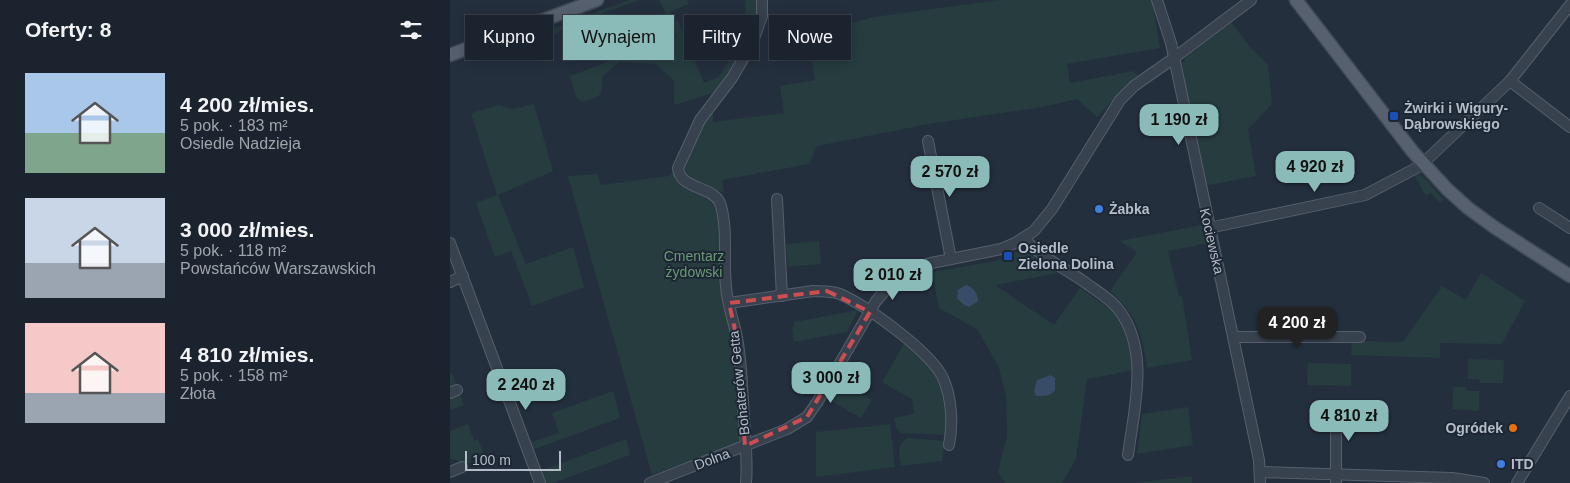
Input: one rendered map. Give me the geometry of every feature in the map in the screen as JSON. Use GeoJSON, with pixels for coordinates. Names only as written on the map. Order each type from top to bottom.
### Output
{"type":"FeatureCollection","features":[{"type":"Feature","properties":{"kind":"main road"},"geometry":{"type":"LineString","coordinates":[[450,54],[597,0]]}},
{"type":"Feature","properties":{"kind":"main road"},"geometry":{"type":"LineString","coordinates":[[1296,0],[1424,164],[1447,189],[1468,208],[1494,227],[1570,276]]}},
{"type":"Feature","properties":{"kind":"street","name":"Bohaterów Getta"},"geometry":{"type":"LineString","coordinates":[[746,483],[747,463],[737,339],[729,303],[724,220],[721,203],[711,194],[682,179],[678,174],[678,168],[700,120],[732,78],[752,44],[762,16],[762,0]]}},
{"type":"Feature","properties":{"kind":"street","name":"Kociewska"},"geometry":{"type":"LineString","coordinates":[[1156,0],[1171,43],[1233,337],[1260,478]]}},
{"type":"Feature","properties":{"kind":"street","name":"Dolna"},"geometry":{"type":"LineString","coordinates":[[650,483],[796,425],[807,417],[880,295],[915,268],[1001,248],[1024,238],[1034,231],[1052,209],[1120,100],[1134,86],[1251,0]]}},
{"type":"Feature","properties":{"kind":"street"},"geometry":{"type":"LineString","coordinates":[[1209,228],[1365,195],[1424,164],[1510,82],[1570,5]]}},
{"type":"Feature","properties":{"kind":"street"},"geometry":{"type":"LineString","coordinates":[[1510,82],[1570,127]]}},
{"type":"Feature","properties":{"kind":"street"},"geometry":{"type":"LineString","coordinates":[[928,141],[951,259]]}},
{"type":"Feature","properties":{"kind":"street"},"geometry":{"type":"LineString","coordinates":[[777,199],[782,296]]}},
{"type":"Feature","properties":{"kind":"street"},"geometry":{"type":"LineString","coordinates":[[1539,208],[1570,228]]}},
{"type":"Feature","properties":{"kind":"street"},"geometry":{"type":"LineString","coordinates":[[1024,238],[1037,251],[1113,304],[1126,323],[1137,356],[1138,375],[1128,456]]}},
{"type":"Feature","properties":{"kind":"street"},"geometry":{"type":"LineString","coordinates":[[450,243],[540,483]]}},
{"type":"Feature","properties":{"kind":"street"},"geometry":{"type":"LineString","coordinates":[[450,282],[462,276]]}},
{"type":"Feature","properties":{"kind":"street"},"geometry":{"type":"LineString","coordinates":[[729,303],[813,290],[840,294],[870,312],[921,350],[942,376],[947,389],[950,407],[950,437],[948,446]]}},
{"type":"Feature","properties":{"kind":"street"},"geometry":{"type":"LineString","coordinates":[[1233,337],[1360,337]]}},
{"type":"Feature","properties":{"kind":"street"},"geometry":{"type":"LineString","coordinates":[[1517,483],[1570,396]]}},
{"type":"Feature","properties":{"kind":"street"},"geometry":{"type":"LineString","coordinates":[[1336,410],[1336,479]]}},
{"type":"Feature","properties":{"kind":"street"},"geometry":{"type":"LineString","coordinates":[[450,471],[462,467]]}},
{"type":"Feature","properties":{"kind":"street"},"geometry":{"type":"LineString","coordinates":[[1260,478],[1452,478],[1484,483]]}},
{"type":"Feature","properties":{"kind":"highlighted area"},"geometry":{"type":"Polygon","coordinates":[[[827,291],[870,312],[807,417],[745,446],[737,339],[729,303],[827,291]]]}},
{"type":"Feature","properties":{"kind":"green space"},"geometry":{"type":"Polygon","coordinates":[[[629,0],[639,0],[598,15],[589,15],[629,0]]]}},
{"type":"Feature","properties":{"kind":"green space"},"geometry":{"type":"Polygon","coordinates":[[[659,0],[687,0],[689,4],[670,12],[671,15],[666,15],[659,0]]]}},
{"type":"Feature","properties":{"kind":"green space"},"geometry":{"type":"Polygon","coordinates":[[[746,0],[759,0],[757,15],[745,15],[746,0]]]}},
{"type":"Feature","properties":{"kind":"green space"},"geometry":{"type":"Polygon","coordinates":[[[999,0],[1152,0],[1160,48],[1067,64],[1070,83],[1133,71],[1138,75],[1097,117],[1077,99],[1042,107],[929,124],[817,146],[809,164],[722,180],[724,192],[702,186],[683,173],[684,160],[713,106],[713,122],[784,113],[780,86],[815,80],[812,60],[851,60],[851,23],[874,17],[999,0]]]}},
{"type":"Feature","properties":{"kind":"green space"},"geometry":{"type":"Polygon","coordinates":[[[678,20],[684,35],[684,60],[695,60],[704,83],[719,77],[729,60],[738,60],[720,91],[674,105],[674,81],[656,64],[619,62],[603,76],[600,95],[582,102],[576,97],[570,76],[613,60],[674,60],[674,37],[677,36],[674,30],[674,21],[678,20]]]}},
{"type":"Feature","properties":{"kind":"green space"},"geometry":{"type":"Polygon","coordinates":[[[1231,22],[1250,47],[1268,65],[1272,104],[1248,129],[1256,176],[1204,186],[1188,106],[1182,64],[1186,57],[1231,22]]]}},
{"type":"Feature","properties":{"kind":"green space"},"geometry":{"type":"Polygon","coordinates":[[[563,25],[563,28],[553,36],[553,28],[563,25]]]}},
{"type":"Feature","properties":{"kind":"green space"},"geometry":{"type":"Polygon","coordinates":[[[534,104],[553,171],[498,195],[526,264],[573,247],[584,287],[532,306],[511,251],[495,257],[476,203],[497,195],[471,113],[499,105],[512,109],[534,104]]]}},
{"type":"Feature","properties":{"kind":"green space","name":"Cmentarz żydowski"},"geometry":{"type":"Polygon","coordinates":[[[673,171],[689,187],[698,190],[718,204],[723,295],[738,378],[741,435],[736,444],[652,475],[568,176],[597,174],[601,185],[669,176],[673,171]]]}},
{"type":"Feature","properties":{"kind":"green space"},"geometry":{"type":"Polygon","coordinates":[[[1418,174],[1444,200],[1440,203],[1431,193],[1426,196],[1414,175],[1418,174]]]}},
{"type":"Feature","properties":{"kind":"green space"},"geometry":{"type":"Polygon","coordinates":[[[1202,225],[1209,243],[1168,251],[1179,296],[1182,296],[1192,360],[1147,368],[1137,325],[1119,299],[1110,291],[1137,252],[1119,241],[1202,225]]]}},
{"type":"Feature","properties":{"kind":"green space"},"geometry":{"type":"Polygon","coordinates":[[[819,241],[821,264],[788,267],[786,244],[819,241]]]}},
{"type":"Feature","properties":{"kind":"green space"},"geometry":{"type":"Polygon","coordinates":[[[1023,249],[1058,273],[995,285],[1054,325],[1080,288],[1114,312],[1127,331],[1135,370],[1087,379],[1076,459],[1062,483],[1005,483],[998,472],[1007,436],[1006,396],[999,368],[978,330],[939,308],[932,272],[996,261],[1023,249]]]}},
{"type":"Feature","properties":{"kind":"green space"},"geometry":{"type":"Polygon","coordinates":[[[1481,273],[1525,301],[1502,344],[1440,343],[1440,358],[1351,355],[1352,341],[1403,342],[1442,286],[1466,300],[1481,273]]]}},
{"type":"Feature","properties":{"kind":"green space"},"geometry":{"type":"Polygon","coordinates":[[[858,310],[847,332],[794,342],[792,328],[795,322],[858,310]]]}},
{"type":"Feature","properties":{"kind":"green space"},"geometry":{"type":"Polygon","coordinates":[[[904,344],[927,363],[943,387],[948,407],[946,435],[901,433],[896,427],[894,418],[914,414],[912,399],[882,382],[904,344]]]}},
{"type":"Feature","properties":{"kind":"green space"},"geometry":{"type":"Polygon","coordinates":[[[1468,359],[1504,360],[1503,383],[1480,383],[1479,379],[1468,379],[1468,359]]]}},
{"type":"Feature","properties":{"kind":"green space"},"geometry":{"type":"Polygon","coordinates":[[[1308,363],[1351,364],[1351,386],[1307,385],[1308,363]]]}},
{"type":"Feature","properties":{"kind":"green space"},"geometry":{"type":"Polygon","coordinates":[[[452,373],[464,405],[450,410],[450,374],[452,373]]]}},
{"type":"Feature","properties":{"kind":"green space"},"geometry":{"type":"Polygon","coordinates":[[[840,382],[872,400],[861,418],[830,400],[840,382]]]}},
{"type":"Feature","properties":{"kind":"green space"},"geometry":{"type":"Polygon","coordinates":[[[1453,387],[1466,387],[1468,391],[1479,391],[1479,411],[1452,409],[1453,387]]]}},
{"type":"Feature","properties":{"kind":"green space"},"geometry":{"type":"Polygon","coordinates":[[[613,391],[620,418],[532,450],[529,443],[559,433],[552,413],[613,391]]]}},
{"type":"Feature","properties":{"kind":"green space"},"geometry":{"type":"Polygon","coordinates":[[[1188,407],[1193,445],[1137,454],[1142,414],[1188,407]]]}},
{"type":"Feature","properties":{"kind":"green space"},"geometry":{"type":"Polygon","coordinates":[[[468,424],[474,441],[478,439],[485,457],[462,466],[457,460],[450,459],[450,431],[468,424]]]}},
{"type":"Feature","properties":{"kind":"green space"},"geometry":{"type":"Polygon","coordinates":[[[890,424],[895,467],[816,477],[816,432],[890,424]]]}},
{"type":"Feature","properties":{"kind":"green space"},"geometry":{"type":"Polygon","coordinates":[[[908,438],[945,441],[942,461],[901,466],[900,447],[908,438]]]}},
{"type":"Feature","properties":{"kind":"green space"},"geometry":{"type":"Polygon","coordinates":[[[626,439],[630,455],[553,483],[545,483],[540,471],[626,439]]]}},
{"type":"Feature","properties":{"kind":"green space"},"geometry":{"type":"Polygon","coordinates":[[[1192,476],[1192,483],[1135,483],[1192,476]]]}},
{"type":"Feature","properties":{"kind":"water"},"geometry":{"type":"Polygon","coordinates":[[[966,285],[975,291],[978,301],[969,307],[957,298],[958,290],[966,285]]]}},
{"type":"Feature","properties":{"kind":"water"},"geometry":{"type":"Polygon","coordinates":[[[1051,375],[1055,378],[1055,390],[1049,395],[1036,396],[1034,391],[1037,380],[1051,375]]]}},
{"type":"Feature","properties":{"kind":"place","name":"Żwirki i Wigury- Dąbrowskiego"},"geometry":{"type":"Point","coordinates":[1394,116]}},
{"type":"Feature","properties":{"kind":"place","name":"Żabka"},"geometry":{"type":"Point","coordinates":[1099,209]}},
{"type":"Feature","properties":{"kind":"place","name":"Osiedle Zielona Dolina"},"geometry":{"type":"Point","coordinates":[1008,256]}},
{"type":"Feature","properties":{"kind":"place","name":"Ogródek"},"geometry":{"type":"Point","coordinates":[1513,428]}},
{"type":"Feature","properties":{"kind":"place","name":"ITD"},"geometry":{"type":"Point","coordinates":[1501,464]}}]}
